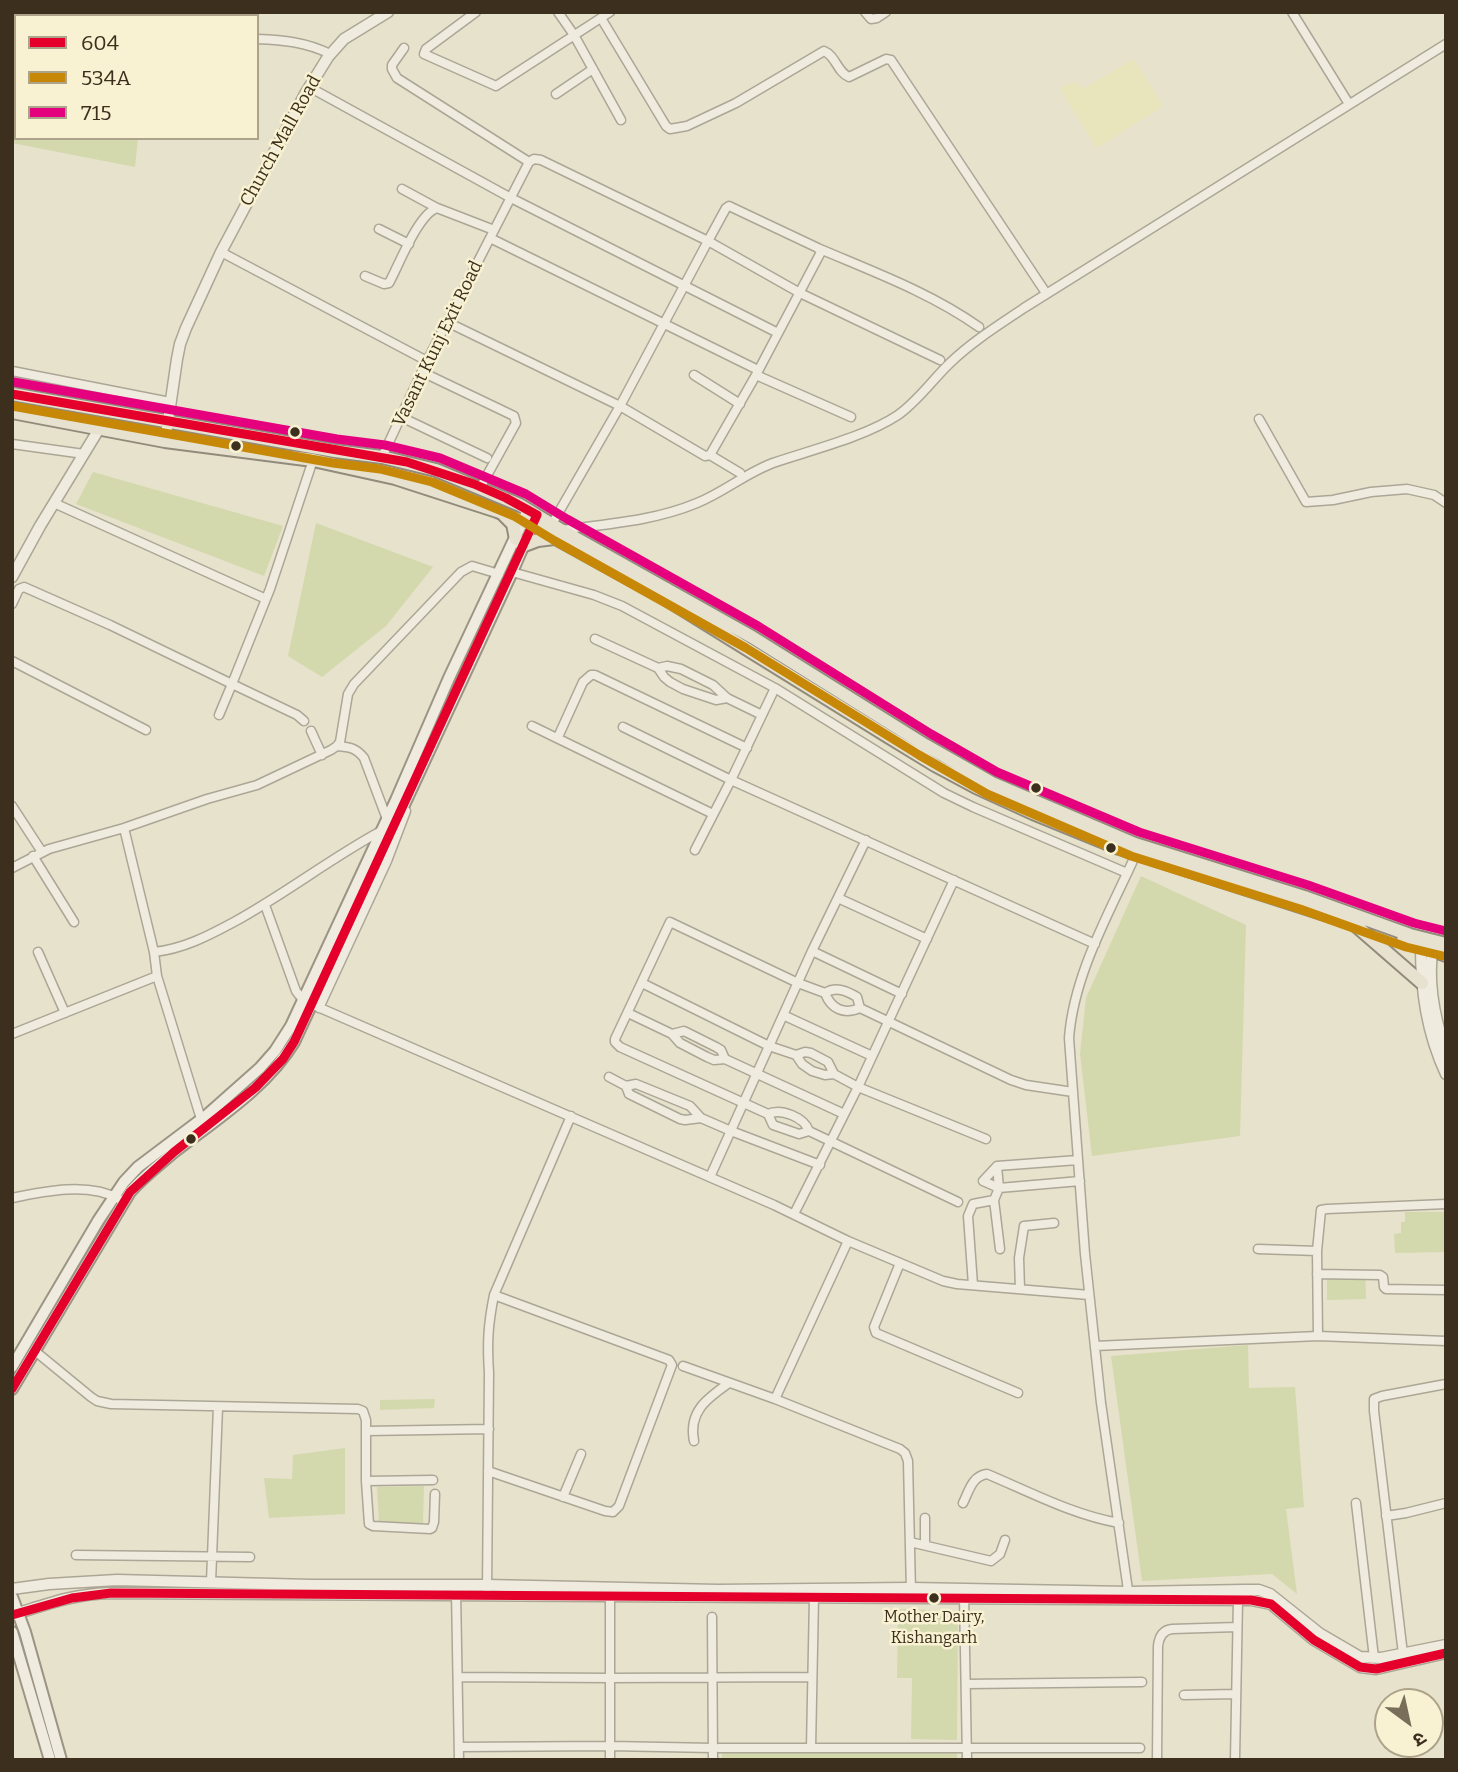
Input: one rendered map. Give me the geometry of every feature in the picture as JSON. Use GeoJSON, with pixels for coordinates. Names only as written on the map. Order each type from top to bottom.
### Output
{"type":"FeatureCollection","features":[{"type":"Feature","properties":{"kind":"main road"},"geometry":{"type":"LineString","coordinates":[[12,394],[382,457],[436,470],[480,488],[752,637],[925,746],[992,783],[1135,844],[1304,897],[1432,944],[1446,955]]}},
{"type":"Feature","properties":{"kind":"main road"},"geometry":{"type":"LineString","coordinates":[[12,412],[165,441],[313,460],[395,478],[497,511],[528,515]]}},
{"type":"Feature","properties":{"kind":"main road"},"geometry":{"type":"LineString","coordinates":[[497,511],[510,520],[519,542]]}},
{"type":"Feature","properties":{"kind":"main road"},"geometry":{"type":"LineString","coordinates":[[12,1367],[119,1198],[244,1098],[272,1072],[294,1042],[512,572],[528,515]]}},
{"type":"Feature","properties":{"kind":"main road"},"geometry":{"type":"LineString","coordinates":[[519,542],[538,540],[556,531]]}},
{"type":"Feature","properties":{"kind":"main road"},"geometry":{"type":"LineString","coordinates":[[556,531],[935,765],[1006,801],[1136,854],[1353,923],[1432,944]]}},
{"type":"Feature","properties":{"kind":"main road"},"geometry":{"type":"LineString","coordinates":[[12,1389],[119,1198],[124,1181],[260,1068],[311,1004],[381,831],[449,678],[499,573],[519,542]]}},
{"type":"Feature","properties":{"kind":"main road"},"geometry":{"type":"LineString","coordinates":[[1353,923],[1422,984]]}},
{"type":"Feature","properties":{"kind":"main road"},"geometry":{"type":"LineString","coordinates":[[12,1597],[61,1760]]}},
{"type":"Feature","properties":{"kind":"main road"},"geometry":{"type":"LineString","coordinates":[[12,1632],[50,1760]]}},
{"type":"Feature","properties":{"kind":"street"},"geometry":{"type":"LineString","coordinates":[[330,54],[344,39],[388,12]]}},
{"type":"Feature","properties":{"kind":"street"},"geometry":{"type":"LineString","coordinates":[[476,12],[424,52],[425,55],[491,85],[500,84],[610,12]]}},
{"type":"Feature","properties":{"kind":"street"},"geometry":{"type":"LineString","coordinates":[[558,12],[574,35],[621,120]]}},
{"type":"Feature","properties":{"kind":"street"},"geometry":{"type":"LineString","coordinates":[[865,12],[874,19],[886,12]]}},
{"type":"Feature","properties":{"kind":"street"},"geometry":{"type":"LineString","coordinates":[[1292,12],[1349,104]]}},
{"type":"Feature","properties":{"kind":"street"},"geometry":{"type":"LineString","coordinates":[[601,18],[670,129],[687,126],[736,103],[824,51],[830,54],[842,74],[849,77],[886,59],[891,60],[1046,293]]}},
{"type":"Feature","properties":{"kind":"street","name":"Church Mall Road"},"geometry":{"type":"LineString","coordinates":[[165,441],[180,344],[200,295],[309,87],[330,54],[296,42],[259,39]]}},
{"type":"Feature","properties":{"kind":"street"},"geometry":{"type":"LineString","coordinates":[[979,327],[949,306],[729,206],[569,495],[556,531],[617,523],[674,511],[709,497],[764,467],[880,425],[908,407],[974,342],[1046,293],[1446,44]]}},
{"type":"Feature","properties":{"kind":"street"},"geometry":{"type":"LineString","coordinates":[[404,48],[392,69],[397,78],[529,162],[534,159],[541,160],[708,241],[800,293],[940,360]]}},
{"type":"Feature","properties":{"kind":"street"},"geometry":{"type":"LineString","coordinates":[[555,94],[593,69]]}},
{"type":"Feature","properties":{"kind":"street"},"geometry":{"type":"LineString","coordinates":[[309,87],[511,198],[778,334]]}},
{"type":"Feature","properties":{"kind":"street","name":"Vasant Kunj Exit Road"},"geometry":{"type":"LineString","coordinates":[[382,457],[427,361],[529,162]]}},
{"type":"Feature","properties":{"kind":"street"},"geometry":{"type":"LineString","coordinates":[[402,189],[757,373],[850,417]]}},
{"type":"Feature","properties":{"kind":"street"},"geometry":{"type":"LineString","coordinates":[[365,276],[384,284],[389,283],[425,216],[437,208]]}},
{"type":"Feature","properties":{"kind":"street"},"geometry":{"type":"LineString","coordinates":[[379,229],[409,244]]}},
{"type":"Feature","properties":{"kind":"street"},"geometry":{"type":"LineString","coordinates":[[710,455],[800,293],[820,249]]}},
{"type":"Feature","properties":{"kind":"street"},"geometry":{"type":"LineString","coordinates":[[221,253],[427,361]]}},
{"type":"Feature","properties":{"kind":"street"},"geometry":{"type":"LineString","coordinates":[[447,322],[620,406],[740,474]]}},
{"type":"Feature","properties":{"kind":"street"},"geometry":{"type":"LineString","coordinates":[[12,371],[170,402]]}},
{"type":"Feature","properties":{"kind":"street"},"geometry":{"type":"LineString","coordinates":[[422,372],[516,419],[480,488]]}},
{"type":"Feature","properties":{"kind":"street"},"geometry":{"type":"LineString","coordinates":[[694,375],[740,404]]}},
{"type":"Feature","properties":{"kind":"street"},"geometry":{"type":"LineString","coordinates":[[401,416],[487,458]]}},
{"type":"Feature","properties":{"kind":"street"},"geometry":{"type":"LineString","coordinates":[[1259,419],[1306,502],[1406,489],[1434,495],[1446,503]]}},
{"type":"Feature","properties":{"kind":"street"},"geometry":{"type":"LineString","coordinates":[[12,577],[99,429]]}},
{"type":"Feature","properties":{"kind":"street"},"geometry":{"type":"LineString","coordinates":[[12,444],[84,454]]}},
{"type":"Feature","properties":{"kind":"street"},"geometry":{"type":"LineString","coordinates":[[219,715],[266,599],[313,460]]}},
{"type":"Feature","properties":{"kind":"street"},"geometry":{"type":"LineString","coordinates":[[54,503],[266,599]]}},
{"type":"Feature","properties":{"kind":"street"},"geometry":{"type":"LineString","coordinates":[[338,746],[348,694],[354,684],[461,572],[472,566],[499,573]]}},
{"type":"Feature","properties":{"kind":"street"},"geometry":{"type":"LineString","coordinates":[[512,572],[594,595],[622,606],[775,688],[944,793],[1127,873]]}},
{"type":"Feature","properties":{"kind":"street"},"geometry":{"type":"LineString","coordinates":[[12,604],[22,587],[110,625],[297,715],[304,721]]}},
{"type":"Feature","properties":{"kind":"street"},"geometry":{"type":"LineString","coordinates":[[594,639],[658,668],[664,677],[683,690],[716,699],[727,698]]}},
{"type":"Feature","properties":{"kind":"street"},"geometry":{"type":"LineString","coordinates":[[12,661],[142,728]]}},
{"type":"Feature","properties":{"kind":"street"},"geometry":{"type":"LineString","coordinates":[[658,668],[667,666],[681,669],[713,685],[727,698],[762,715]]}},
{"type":"Feature","properties":{"kind":"street"},"geometry":{"type":"LineString","coordinates":[[558,737],[583,682],[595,675],[747,748]]}},
{"type":"Feature","properties":{"kind":"street"},"geometry":{"type":"LineString","coordinates":[[311,1004],[387,861],[428,760],[464,685]]}},
{"type":"Feature","properties":{"kind":"street"},"geometry":{"type":"LineString","coordinates":[[695,850],[732,780],[775,688]]}},
{"type":"Feature","properties":{"kind":"street"},"geometry":{"type":"LineString","coordinates":[[532,726],[713,814]]}},
{"type":"Feature","properties":{"kind":"street"},"geometry":{"type":"LineString","coordinates":[[623,727],[732,780],[1095,944]]}},
{"type":"Feature","properties":{"kind":"street"},"geometry":{"type":"LineString","coordinates":[[311,731],[322,755]]}},
{"type":"Feature","properties":{"kind":"street"},"geometry":{"type":"LineString","coordinates":[[12,867],[74,841],[124,828],[257,785],[338,746],[358,750],[364,758],[387,819]]}},
{"type":"Feature","properties":{"kind":"street"},"geometry":{"type":"LineString","coordinates":[[12,806],[74,922]]}},
{"type":"Feature","properties":{"kind":"street"},"geometry":{"type":"LineString","coordinates":[[124,828],[154,952],[157,976],[201,1119]]}},
{"type":"Feature","properties":{"kind":"street"},"geometry":{"type":"LineString","coordinates":[[154,952],[177,948],[200,939],[265,905],[381,831]]}},
{"type":"Feature","properties":{"kind":"street"},"geometry":{"type":"LineString","coordinates":[[710,1177],[866,840]]}},
{"type":"Feature","properties":{"kind":"street"},"geometry":{"type":"LineString","coordinates":[[1129,1596],[1101,1403],[1089,1295],[1069,1038],[1073,1007],[1095,944],[1136,854]]}},
{"type":"Feature","properties":{"kind":"street"},"geometry":{"type":"LineString","coordinates":[[794,1214],[858,1087],[954,880]]}},
{"type":"Feature","properties":{"kind":"street"},"geometry":{"type":"LineString","coordinates":[[838,898],[927,939]]}},
{"type":"Feature","properties":{"kind":"street"},"geometry":{"type":"LineString","coordinates":[[265,905],[296,991],[311,1004],[794,1214],[848,1241],[943,1280],[1089,1295]]}},
{"type":"Feature","properties":{"kind":"street"},"geometry":{"type":"LineString","coordinates":[[809,1131],[799,1134],[773,1125],[768,1114],[617,1045],[615,1039],[670,922],[798,983],[825,993],[835,989],[852,994],[857,997],[860,1008]]}},
{"type":"Feature","properties":{"kind":"street"},"geometry":{"type":"LineString","coordinates":[[1432,944],[1422,984],[1427,1020],[1446,1074]]}},
{"type":"Feature","properties":{"kind":"street"},"geometry":{"type":"LineString","coordinates":[[1432,944],[1432,989],[1446,1052]]}},
{"type":"Feature","properties":{"kind":"street"},"geometry":{"type":"LineString","coordinates":[[813,951],[902,993]]}},
{"type":"Feature","properties":{"kind":"street"},"geometry":{"type":"LineString","coordinates":[[38,952],[65,1013]]}},
{"type":"Feature","properties":{"kind":"street"},"geometry":{"type":"LineString","coordinates":[[12,1034],[157,976]]}},
{"type":"Feature","properties":{"kind":"street"},"geometry":{"type":"LineString","coordinates":[[642,983],[769,1046],[796,1055],[805,1052],[828,1062],[834,1074]]}},
{"type":"Feature","properties":{"kind":"street"},"geometry":{"type":"LineString","coordinates":[[825,993],[829,1003],[835,1007],[847,1012],[860,1008],[1011,1080],[1073,1092]]}},
{"type":"Feature","properties":{"kind":"street"},"geometry":{"type":"LineString","coordinates":[[628,1013],[672,1034],[680,1043],[699,1053],[714,1060],[725,1059],[844,1114]]}},
{"type":"Feature","properties":{"kind":"street"},"geometry":{"type":"LineString","coordinates":[[783,1015],[872,1056]]}},
{"type":"Feature","properties":{"kind":"street"},"geometry":{"type":"LineString","coordinates":[[672,1034],[684,1031],[721,1050],[725,1059]]}},
{"type":"Feature","properties":{"kind":"street"},"geometry":{"type":"LineString","coordinates":[[796,1055],[802,1064],[812,1070],[825,1075],[834,1074],[858,1087],[986,1139]]}},
{"type":"Feature","properties":{"kind":"street"},"geometry":{"type":"LineString","coordinates":[[609,1077],[626,1086],[636,1084],[676,1100],[690,1106],[701,1118],[820,1165]]}},
{"type":"Feature","properties":{"kind":"street"},"geometry":{"type":"LineString","coordinates":[[626,1086],[629,1094],[680,1119],[701,1118]]}},
{"type":"Feature","properties":{"kind":"street"},"geometry":{"type":"LineString","coordinates":[[768,1114],[782,1112],[805,1123],[809,1131],[958,1202]]}},
{"type":"Feature","properties":{"kind":"street"},"geometry":{"type":"LineString","coordinates":[[488,1590],[487,1343],[494,1295],[571,1116]]}},
{"type":"Feature","properties":{"kind":"street"},"geometry":{"type":"LineString","coordinates":[[1078,1160],[997,1166],[982,1181],[999,1188],[1080,1181]]}},
{"type":"Feature","properties":{"kind":"street"},"geometry":{"type":"LineString","coordinates":[[997,1166],[999,1188],[994,1200],[1000,1249]]}},
{"type":"Feature","properties":{"kind":"street"},"geometry":{"type":"LineString","coordinates":[[12,1198],[66,1190],[94,1191],[119,1198]]}},
{"type":"Feature","properties":{"kind":"street"},"geometry":{"type":"LineString","coordinates":[[973,1285],[968,1216],[973,1205],[994,1200]]}},
{"type":"Feature","properties":{"kind":"street"},"geometry":{"type":"LineString","coordinates":[[1318,1336],[1317,1251],[1320,1213],[1324,1209],[1446,1204]]}},
{"type":"Feature","properties":{"kind":"street"},"geometry":{"type":"LineString","coordinates":[[1020,1289],[1019,1258],[1024,1226],[1054,1223]]}},
{"type":"Feature","properties":{"kind":"street"},"geometry":{"type":"LineString","coordinates":[[775,1399],[848,1241]]}},
{"type":"Feature","properties":{"kind":"street"},"geometry":{"type":"LineString","coordinates":[[1258,1249],[1317,1251]]}},
{"type":"Feature","properties":{"kind":"street"},"geometry":{"type":"LineString","coordinates":[[900,1263],[874,1327],[876,1333],[1018,1394]]}},
{"type":"Feature","properties":{"kind":"street"},"geometry":{"type":"LineString","coordinates":[[1317,1274],[1380,1275],[1386,1289],[1446,1290]]}},
{"type":"Feature","properties":{"kind":"street"},"geometry":{"type":"LineString","coordinates":[[488,1471],[613,1512],[672,1363],[494,1295]]}},
{"type":"Feature","properties":{"kind":"street"},"geometry":{"type":"LineString","coordinates":[[1095,1346],[1318,1336],[1446,1341]]}},
{"type":"Feature","properties":{"kind":"street"},"geometry":{"type":"LineString","coordinates":[[35,1351],[84,1392],[97,1401],[111,1404],[358,1409],[365,1415],[369,1524],[432,1528],[435,1494]]}},
{"type":"Feature","properties":{"kind":"street"},"geometry":{"type":"LineString","coordinates":[[683,1366],[775,1399],[905,1453],[908,1461],[911,1593]]}},
{"type":"Feature","properties":{"kind":"street"},"geometry":{"type":"LineString","coordinates":[[694,1441],[691,1428],[696,1415],[707,1399],[729,1383]]}},
{"type":"Feature","properties":{"kind":"street"},"geometry":{"type":"LineString","coordinates":[[1403,1654],[1374,1399],[1382,1395],[1446,1384]]}},
{"type":"Feature","properties":{"kind":"street"},"geometry":{"type":"LineString","coordinates":[[211,1582],[218,1406]]}},
{"type":"Feature","properties":{"kind":"street"},"geometry":{"type":"LineString","coordinates":[[366,1431],[489,1429]]}},
{"type":"Feature","properties":{"kind":"street"},"geometry":{"type":"LineString","coordinates":[[563,1497],[581,1454]]}},
{"type":"Feature","properties":{"kind":"street"},"geometry":{"type":"LineString","coordinates":[[963,1503],[974,1480],[987,1474],[1095,1518],[1119,1523]]}},
{"type":"Feature","properties":{"kind":"street"},"geometry":{"type":"LineString","coordinates":[[366,1481],[433,1480]]}},
{"type":"Feature","properties":{"kind":"street"},"geometry":{"type":"LineString","coordinates":[[1356,1503],[1374,1658]]}},
{"type":"Feature","properties":{"kind":"street"},"geometry":{"type":"LineString","coordinates":[[1386,1516],[1446,1503]]}},
{"type":"Feature","properties":{"kind":"street"},"geometry":{"type":"LineString","coordinates":[[925,1518],[925,1545]]}},
{"type":"Feature","properties":{"kind":"street"},"geometry":{"type":"LineString","coordinates":[[910,1542],[991,1561],[1000,1554],[1005,1540]]}},
{"type":"Feature","properties":{"kind":"street"},"geometry":{"type":"LineString","coordinates":[[76,1555],[250,1557]]}},
{"type":"Feature","properties":{"kind":"street"},"geometry":{"type":"LineString","coordinates":[[12,1589],[117,1580],[211,1582],[257,1588]]}},
{"type":"Feature","properties":{"kind":"street"},"geometry":{"type":"LineString","coordinates":[[15,1614],[89,1594],[257,1588],[814,1597],[911,1593]]}},
{"type":"Feature","properties":{"kind":"street"},"geometry":{"type":"LineString","coordinates":[[456,1590],[459,1760]]}},
{"type":"Feature","properties":{"kind":"street"},"geometry":{"type":"LineString","coordinates":[[610,1593],[802,1590],[1259,1600],[1271,1604],[1314,1640],[1350,1663],[1367,1669],[1388,1667],[1446,1653]]}},
{"type":"Feature","properties":{"kind":"street"},"geometry":{"type":"LineString","coordinates":[[1129,1596],[1259,1590],[1270,1594],[1335,1644],[1360,1657],[1403,1654],[1446,1645]]}},
{"type":"Feature","properties":{"kind":"street"},"geometry":{"type":"LineString","coordinates":[[610,1593],[610,1760]]}},
{"type":"Feature","properties":{"kind":"street"},"geometry":{"type":"LineString","coordinates":[[964,1595],[967,1760]]}},
{"type":"Feature","properties":{"kind":"street"},"geometry":{"type":"LineString","coordinates":[[811,1748],[814,1597]]}},
{"type":"Feature","properties":{"kind":"street"},"geometry":{"type":"LineString","coordinates":[[1235,1760],[1238,1600]]}},
{"type":"Feature","properties":{"kind":"street"},"geometry":{"type":"LineString","coordinates":[[712,1617],[716,1748],[713,1760]]}},
{"type":"Feature","properties":{"kind":"street"},"geometry":{"type":"LineString","coordinates":[[1157,1760],[1160,1637],[1167,1629],[1237,1627]]}},
{"type":"Feature","properties":{"kind":"street"},"geometry":{"type":"LineString","coordinates":[[459,1677],[812,1677]]}},
{"type":"Feature","properties":{"kind":"street"},"geometry":{"type":"LineString","coordinates":[[966,1684],[1142,1682]]}},
{"type":"Feature","properties":{"kind":"street"},"geometry":{"type":"LineString","coordinates":[[1184,1696],[1236,1694]]}},
{"type":"Feature","properties":{"kind":"street"},"geometry":{"type":"LineString","coordinates":[[459,1747],[1140,1748]]}},
{"type":"Feature","properties":{"kind":"shaded area"},"geometry":{"type":"Polygon","coordinates":[[[1134,59],[1163,106],[1097,148],[1059,88],[1073,82],[1084,88],[1134,59]]]}},
{"type":"Feature","properties":{"kind":"green space"},"geometry":{"type":"Polygon","coordinates":[[[12,12],[51,12],[52,14],[14,14],[14,140],[138,140],[135,167],[12,143],[12,12]]]}},
{"type":"Feature","properties":{"kind":"green space"},"geometry":{"type":"Polygon","coordinates":[[[93,472],[283,526],[264,576],[76,504],[93,472]]]}},
{"type":"Feature","properties":{"kind":"green space"},"geometry":{"type":"Polygon","coordinates":[[[316,523],[433,567],[386,626],[322,677],[288,656],[316,523]]]}},
{"type":"Feature","properties":{"kind":"green space"},"geometry":{"type":"Polygon","coordinates":[[[1141,876],[1246,925],[1240,1136],[1092,1156],[1080,1054],[1086,998],[1141,876]]]}},
{"type":"Feature","properties":{"kind":"green space"},"geometry":{"type":"Polygon","coordinates":[[[1405,1212],[1446,1212],[1446,1252],[1395,1253],[1394,1234],[1401,1233],[1405,1212]]]}},
{"type":"Feature","properties":{"kind":"green space"},"geometry":{"type":"Polygon","coordinates":[[[1365,1270],[1366,1299],[1327,1300],[1327,1271],[1365,1270]]]}},
{"type":"Feature","properties":{"kind":"green space"},"geometry":{"type":"Polygon","coordinates":[[[1248,1345],[1249,1388],[1295,1387],[1304,1507],[1286,1509],[1297,1594],[1272,1574],[1142,1581],[1111,1356],[1248,1345]]]}},
{"type":"Feature","properties":{"kind":"green space"},"geometry":{"type":"Polygon","coordinates":[[[435,1399],[434,1408],[380,1410],[380,1400],[435,1399]]]}},
{"type":"Feature","properties":{"kind":"green space"},"geometry":{"type":"Polygon","coordinates":[[[345,1448],[345,1514],[269,1518],[264,1478],[292,1479],[293,1455],[345,1448]]]}},
{"type":"Feature","properties":{"kind":"green space"},"geometry":{"type":"Polygon","coordinates":[[[424,1486],[423,1524],[379,1523],[377,1487],[424,1486]]]}},
{"type":"Feature","properties":{"kind":"green space"},"geometry":{"type":"Polygon","coordinates":[[[898,1609],[958,1611],[957,1740],[911,1739],[912,1678],[897,1678],[898,1609]]]}},
{"type":"Feature","properties":{"kind":"green space"},"geometry":{"type":"Polygon","coordinates":[[[722,1753],[957,1753],[957,1760],[722,1760],[722,1753]]]}},
{"type":"Feature","properties":{"kind":"transit line","name":"715"},"geometry":{"type":"LineString","coordinates":[[14,382],[337,439],[385,445],[440,458],[526,494],[758,626],[997,772],[1139,832],[1308,885],[1414,923],[1446,931]]}},
{"type":"Feature","properties":{"kind":"transit line","name":"604"},"geometry":{"type":"LineString","coordinates":[[12,394],[407,462],[474,484],[537,515],[294,1042],[283,1059],[255,1088],[174,1152],[130,1192],[12,1389]]}},
{"type":"Feature","properties":{"kind":"transit line","name":"534A"},"geometry":{"type":"LineString","coordinates":[[12,406],[380,469],[432,482],[514,516],[746,648],[987,794],[1131,856],[1300,909],[1406,947],[1443,956]]}},
{"type":"Feature","properties":{"kind":"transit line","name":"604"},"geometry":{"type":"LineString","coordinates":[[12,1615],[72,1598],[111,1593],[1251,1600],[1271,1604],[1314,1640],[1360,1667],[1376,1669],[1446,1653]]}},
{"type":"Feature","properties":{"kind":"place","name":"Mother Dairy, Kishangarh"},"geometry":{"type":"Point","coordinates":[934,1598]}}]}
